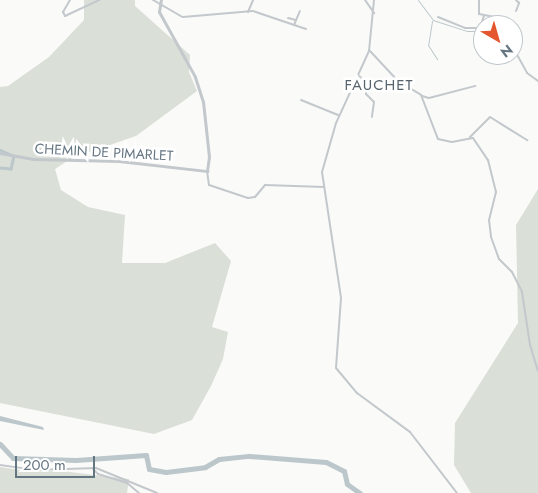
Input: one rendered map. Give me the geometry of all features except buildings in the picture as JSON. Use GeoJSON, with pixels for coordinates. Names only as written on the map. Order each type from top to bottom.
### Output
{"type":"FeatureCollection","features":[{"type":"Feature","properties":{"kind":"street"},"geometry":{"type":"LineString","coordinates":[[70,0],[63,12],[64,16],[99,0]]}},
{"type":"Feature","properties":{"kind":"street"},"geometry":{"type":"LineString","coordinates":[[153,0],[176,14],[191,18],[229,10],[266,14],[306,29]]}},
{"type":"Feature","properties":{"kind":"street"},"geometry":{"type":"LineString","coordinates":[[161,0],[158,12],[191,70],[203,102],[209,157],[207,171],[209,184],[249,198],[265,185],[324,187]]}},
{"type":"Feature","properties":{"kind":"street"},"geometry":{"type":"LineString","coordinates":[[248,12],[252,0]]}},
{"type":"Feature","properties":{"kind":"street"},"geometry":{"type":"LineString","coordinates":[[365,0],[374,13]]}},
{"type":"Feature","properties":{"kind":"street"},"geometry":{"type":"LineString","coordinates":[[374,0],[369,51],[359,76],[339,115],[323,169],[341,303],[336,368],[357,392],[410,432],[457,493]]}},
{"type":"Feature","properties":{"kind":"street"},"geometry":{"type":"LineString","coordinates":[[480,0],[478,13],[482,15]]}},
{"type":"Feature","properties":{"kind":"street"},"geometry":{"type":"LineString","coordinates":[[516,11],[518,1]]}},
{"type":"Feature","properties":{"kind":"street"},"geometry":{"type":"LineString","coordinates":[[294,26],[300,11]]}},
{"type":"Feature","properties":{"kind":"street"},"geometry":{"type":"LineString","coordinates":[[438,17],[464,28],[473,28]]}},
{"type":"Feature","properties":{"kind":"street"},"geometry":{"type":"LineString","coordinates":[[288,18],[296,20]]}},
{"type":"Feature","properties":{"kind":"street"},"geometry":{"type":"LineString","coordinates":[[369,51],[398,81],[429,98],[475,86]]}},
{"type":"Feature","properties":{"kind":"street"},"geometry":{"type":"LineString","coordinates":[[523,65],[527,73],[538,81]]}},
{"type":"Feature","properties":{"kind":"street"},"geometry":{"type":"LineString","coordinates":[[359,76],[367,82],[366,95],[374,102],[372,116]]}},
{"type":"Feature","properties":{"kind":"street"},"geometry":{"type":"LineString","coordinates":[[421,95],[439,140],[452,142],[470,137],[488,117],[527,140]]}},
{"type":"Feature","properties":{"kind":"street"},"geometry":{"type":"LineString","coordinates":[[301,100],[339,115]]}},
{"type":"Feature","properties":{"kind":"street"},"geometry":{"type":"LineString","coordinates":[[470,137],[486,156],[495,180],[490,234],[499,258],[512,272],[522,292],[530,345],[538,371]]}},
{"type":"Feature","properties":{"kind":"street","name":"CHEMIN DE PIMARLET"},"geometry":{"type":"LineString","coordinates":[[0,154],[43,160],[167,165],[207,171]]}},
{"type":"Feature","properties":{"kind":"street"},"geometry":{"type":"LineString","coordinates":[[0,465],[35,470],[92,468],[123,477],[157,493]]}},
{"type":"Feature","properties":{"kind":"street"},"geometry":{"type":"LineString","coordinates":[[92,468],[98,474],[127,483],[139,493]]}},
{"type":"Feature","properties":{"kind":"shaded area"},"geometry":{"type":"Polygon","coordinates":[[[84,0],[135,0],[135,6],[190,55],[189,72],[197,91],[136,136],[72,158],[55,169],[61,190],[88,207],[125,215],[122,263],[165,263],[215,243],[231,261],[212,327],[228,332],[223,359],[211,386],[192,420],[154,434],[0,403],[0,87],[8,86],[49,57],[84,20],[84,0]]]}},
{"type":"Feature","properties":{"kind":"shaded area"},"geometry":{"type":"Polygon","coordinates":[[[538,189],[538,493],[471,493],[454,465],[455,423],[518,323],[516,225],[538,189]]]}},
{"type":"Feature","properties":{"kind":"shaded area"},"geometry":{"type":"Polygon","coordinates":[[[0,416],[43,427],[44,430],[0,421],[0,416]]]}},
{"type":"Feature","properties":{"kind":"shaded area"},"geometry":{"type":"Polygon","coordinates":[[[0,467],[32,472],[61,471],[129,479],[127,493],[0,493],[0,467]]]}},
{"type":"Feature","properties":{"kind":"waterway"},"geometry":{"type":"LineString","coordinates":[[418,0],[433,20],[467,31],[473,31]]}},
{"type":"Feature","properties":{"kind":"waterway"},"geometry":{"type":"LineString","coordinates":[[432,21],[428,45],[437,59]]}},
{"type":"Feature","properties":{"kind":"waterway"},"geometry":{"type":"LineString","coordinates":[[0,150],[14,156],[11,169],[0,168]]}},
{"type":"Feature","properties":{"kind":"waterway"},"geometry":{"type":"LineString","coordinates":[[0,444],[13,458],[76,460],[146,455],[149,469],[166,472],[205,467],[219,459],[249,456],[326,462],[344,471],[347,484],[360,493]]}},
{"type":"Feature","properties":{"kind":"district","name":"FAUCHET"},"geometry":{"type":"Point","coordinates":[379,86]}}]}
